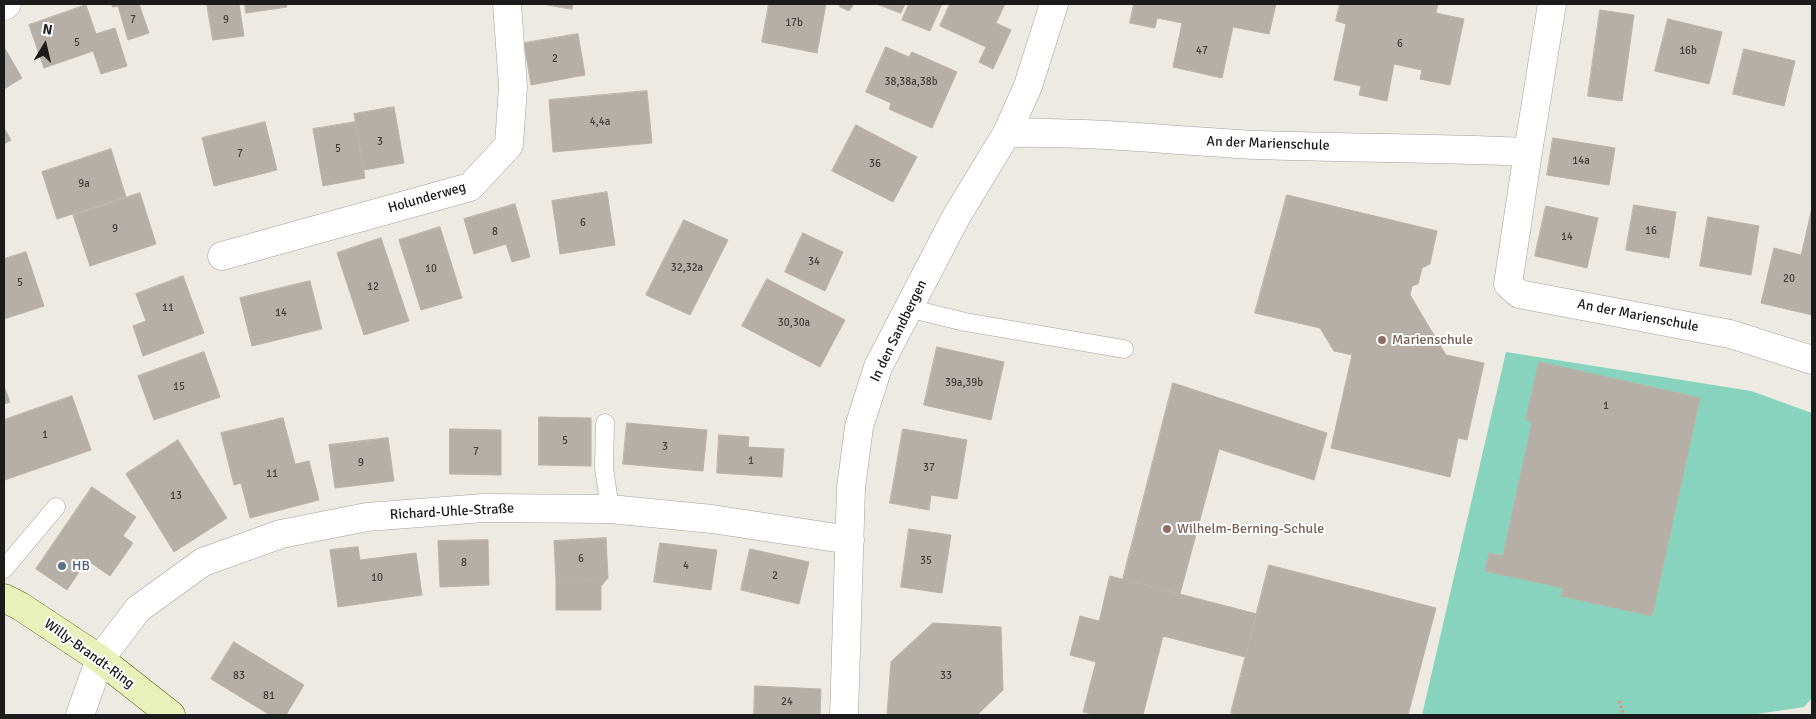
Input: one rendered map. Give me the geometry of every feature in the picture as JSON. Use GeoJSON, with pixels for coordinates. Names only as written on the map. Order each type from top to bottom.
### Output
{"type":"FeatureCollection","features":[{"type":"Feature","properties":{"kind":"main road","name":"Willy-Brandt-Ring"},"geometry":{"type":"LineString","coordinates":[[4,598],[20,606],[100,659],[171,715]]}},
{"type":"Feature","properties":{"kind":"street","name":"Holunderweg"},"geometry":{"type":"LineString","coordinates":[[222,256],[470,187],[509,145],[513,86],[507,4]]}},
{"type":"Feature","properties":{"kind":"street","name":"In den Sandbergen"},"geometry":{"type":"LineString","coordinates":[[844,715],[851,488],[859,427],[878,367],[956,218],[1007,133],[1028,86],[1054,4]]}},
{"type":"Feature","properties":{"kind":"street","name":"An der Marienschule"},"geometry":{"type":"LineString","coordinates":[[1552,4],[1508,284],[1518,294],[1730,334],[1812,360]]}},
{"type":"Feature","properties":{"kind":"street","name":"An der Marienschule"},"geometry":{"type":"LineString","coordinates":[[1007,133],[1045,132],[1258,145],[1528,152]]}},
{"type":"Feature","properties":{"kind":"street","name":"Richard-Uhle-Straße"},"geometry":{"type":"LineString","coordinates":[[80,715],[100,659],[138,609],[202,562],[281,534],[377,516],[484,508],[610,509],[712,519],[850,540]]}},
{"type":"Feature","properties":{"kind":"lane"},"geometry":{"type":"LineString","coordinates":[[908,308],[965,322],[1124,349]]}},
{"type":"Feature","properties":{"kind":"lane"},"geometry":{"type":"LineString","coordinates":[[605,423],[604,468],[610,509]]}},
{"type":"Feature","properties":{"kind":"lane"},"geometry":{"type":"LineString","coordinates":[[4,569],[56,507]]}},
{"type":"Feature","properties":{"kind":"path"},"geometry":{"type":"LineString","coordinates":[[1619,701],[1624,715]]}},
{"type":"Feature","properties":{"kind":"green space"},"geometry":{"type":"Polygon","coordinates":[[[1506,352],[1751,391],[1812,413],[1812,698],[1804,707],[1750,715],[1422,715],[1506,352]]]}},
{"type":"Feature","properties":{"kind":"building"},"geometry":{"type":"Polygon","coordinates":[[[112,4],[139,4],[149,33],[128,40],[118,6],[113,7],[112,4]]]}},
{"type":"Feature","properties":{"kind":"building"},"geometry":{"type":"Polygon","coordinates":[[[207,4],[239,4],[244,36],[213,40],[207,4]]]}},
{"type":"Feature","properties":{"kind":"building"},"geometry":{"type":"Polygon","coordinates":[[[245,4],[286,4],[287,7],[246,13],[245,4]]]}},
{"type":"Feature","properties":{"kind":"building"},"geometry":{"type":"Polygon","coordinates":[[[543,4],[573,4],[572,9],[543,4]]]}},
{"type":"Feature","properties":{"kind":"building"},"geometry":{"type":"Polygon","coordinates":[[[769,4],[826,4],[817,53],[762,42],[769,4]]]}},
{"type":"Feature","properties":{"kind":"building"},"geometry":{"type":"Polygon","coordinates":[[[840,4],[854,4],[849,11],[840,7],[840,4]]]}},
{"type":"Feature","properties":{"kind":"building"},"geometry":{"type":"Polygon","coordinates":[[[877,4],[905,4],[901,13],[877,4]]]}},
{"type":"Feature","properties":{"kind":"building"},"geometry":{"type":"Polygon","coordinates":[[[909,4],[942,4],[930,31],[902,20],[909,4]]]}},
{"type":"Feature","properties":{"kind":"building"},"geometry":{"type":"Polygon","coordinates":[[[950,4],[1005,4],[996,23],[1011,30],[993,69],[979,62],[986,47],[940,26],[950,4]]]}},
{"type":"Feature","properties":{"kind":"building"},"geometry":{"type":"Polygon","coordinates":[[[1134,4],[1276,4],[1269,34],[1233,27],[1222,78],[1173,67],[1182,23],[1157,18],[1155,28],[1130,23],[1134,4]]]}},
{"type":"Feature","properties":{"kind":"building"},"geometry":{"type":"Polygon","coordinates":[[[1340,4],[1438,4],[1436,13],[1464,19],[1450,85],[1420,79],[1422,70],[1394,64],[1387,101],[1359,95],[1361,86],[1334,80],[1346,24],[1336,21],[1340,4]]]}},
{"type":"Feature","properties":{"kind":"building"},"geometry":{"type":"Polygon","coordinates":[[[86,5],[96,34],[115,28],[127,66],[101,74],[93,51],[44,68],[29,25],[86,5]]]}},
{"type":"Feature","properties":{"kind":"building"},"geometry":{"type":"Polygon","coordinates":[[[1600,10],[1634,15],[1622,101],[1588,96],[1600,10]]]}},
{"type":"Feature","properties":{"kind":"building"},"geometry":{"type":"Polygon","coordinates":[[[1668,19],[1722,32],[1709,84],[1655,71],[1668,19]]]}},
{"type":"Feature","properties":{"kind":"building"},"geometry":{"type":"Polygon","coordinates":[[[578,34],[585,75],[531,85],[524,43],[578,34]]]}},
{"type":"Feature","properties":{"kind":"building"},"geometry":{"type":"Polygon","coordinates":[[[4,47],[22,78],[4,89],[4,47]]]}},
{"type":"Feature","properties":{"kind":"building"},"geometry":{"type":"Polygon","coordinates":[[[886,47],[909,57],[912,52],[957,72],[932,128],[889,109],[891,103],[866,92],[886,47]]]}},
{"type":"Feature","properties":{"kind":"building"},"geometry":{"type":"Polygon","coordinates":[[[1744,49],[1795,61],[1784,106],[1733,94],[1744,49]]]}},
{"type":"Feature","properties":{"kind":"building"},"geometry":{"type":"Polygon","coordinates":[[[647,91],[652,143],[553,152],[549,100],[647,91]]]}},
{"type":"Feature","properties":{"kind":"building"},"geometry":{"type":"Polygon","coordinates":[[[394,107],[404,163],[364,170],[354,114],[394,107]]]}},
{"type":"Feature","properties":{"kind":"building"},"geometry":{"type":"Polygon","coordinates":[[[265,122],[277,170],[214,186],[202,138],[265,122]]]}},
{"type":"Feature","properties":{"kind":"building"},"geometry":{"type":"Polygon","coordinates":[[[355,122],[365,178],[323,186],[313,129],[355,122]]]}},
{"type":"Feature","properties":{"kind":"building"},"geometry":{"type":"Polygon","coordinates":[[[856,125],[917,157],[893,202],[832,171],[856,125]]]}},
{"type":"Feature","properties":{"kind":"building"},"geometry":{"type":"Polygon","coordinates":[[[4,128],[11,140],[4,144],[4,128]]]}},
{"type":"Feature","properties":{"kind":"building"},"geometry":{"type":"Polygon","coordinates":[[[1553,138],[1615,148],[1609,185],[1547,175],[1553,138]]]}},
{"type":"Feature","properties":{"kind":"building"},"geometry":{"type":"Polygon","coordinates":[[[111,149],[126,197],[57,219],[42,172],[111,149]]]}},
{"type":"Feature","properties":{"kind":"building"},"geometry":{"type":"Polygon","coordinates":[[[607,192],[615,245],[560,254],[552,201],[607,192]]]}},
{"type":"Feature","properties":{"kind":"building"},"geometry":{"type":"Polygon","coordinates":[[[140,193],[156,244],[90,266],[73,215],[140,193]]]}},
{"type":"Feature","properties":{"kind":"building","name":"Marienschule"},"geometry":{"type":"Polygon","coordinates":[[[1287,195],[1437,231],[1430,264],[1422,268],[1418,284],[1412,286],[1410,295],[1446,355],[1484,363],[1467,440],[1458,438],[1450,477],[1331,448],[1352,355],[1334,351],[1320,328],[1255,313],[1287,195]]]}},
{"type":"Feature","properties":{"kind":"building"},"geometry":{"type":"Polygon","coordinates":[[[515,204],[530,257],[512,262],[506,244],[474,254],[464,219],[515,204]]]}},
{"type":"Feature","properties":{"kind":"building"},"geometry":{"type":"Polygon","coordinates":[[[1634,205],[1676,212],[1669,258],[1626,250],[1634,205]]]}},
{"type":"Feature","properties":{"kind":"building"},"geometry":{"type":"Polygon","coordinates":[[[1546,206],[1598,218],[1587,268],[1535,256],[1546,206]]]}},
{"type":"Feature","properties":{"kind":"building"},"geometry":{"type":"Polygon","coordinates":[[[1812,208],[1812,315],[1761,303],[1774,248],[1801,255],[1812,208]]]}},
{"type":"Feature","properties":{"kind":"building"},"geometry":{"type":"Polygon","coordinates":[[[1708,217],[1759,226],[1751,275],[1700,266],[1708,217]]]}},
{"type":"Feature","properties":{"kind":"building"},"geometry":{"type":"Polygon","coordinates":[[[684,220],[728,240],[690,315],[646,295],[684,220]]]}},
{"type":"Feature","properties":{"kind":"building"},"geometry":{"type":"Polygon","coordinates":[[[440,227],[462,298],[421,310],[399,240],[440,227]]]}},
{"type":"Feature","properties":{"kind":"building"},"geometry":{"type":"Polygon","coordinates":[[[803,233],[843,252],[825,291],[785,272],[803,233]]]}},
{"type":"Feature","properties":{"kind":"building"},"geometry":{"type":"Polygon","coordinates":[[[381,238],[409,321],[364,335],[337,253],[381,238]]]}},
{"type":"Feature","properties":{"kind":"building"},"geometry":{"type":"Polygon","coordinates":[[[26,252],[44,306],[4,319],[4,259],[26,252]]]}},
{"type":"Feature","properties":{"kind":"building"},"geometry":{"type":"Polygon","coordinates":[[[183,276],[204,333],[143,356],[133,326],[146,321],[136,294],[183,276]]]}},
{"type":"Feature","properties":{"kind":"building"},"geometry":{"type":"Polygon","coordinates":[[[767,279],[845,320],[820,367],[742,326],[767,279]]]}},
{"type":"Feature","properties":{"kind":"building"},"geometry":{"type":"Polygon","coordinates":[[[310,281],[322,329],[252,346],[240,298],[310,281]]]}},
{"type":"Feature","properties":{"kind":"building"},"geometry":{"type":"Polygon","coordinates":[[[937,347],[1004,362],[991,420],[924,405],[937,347]]]}},
{"type":"Feature","properties":{"kind":"building"},"geometry":{"type":"Polygon","coordinates":[[[204,352],[220,397],[154,420],[138,376],[204,352]]]}},
{"type":"Feature","properties":{"kind":"building"},"geometry":{"type":"Polygon","coordinates":[[[1539,362],[1700,398],[1652,616],[1561,596],[1563,588],[1485,571],[1489,553],[1503,556],[1532,422],[1526,420],[1539,362]]]}},
{"type":"Feature","properties":{"kind":"building","name":"Wilhelm-Berning-Schule"},"geometry":{"type":"Polygon","coordinates":[[[1173,383],[1327,433],[1314,480],[1219,449],[1180,594],[1123,579],[1173,383]]]}},
{"type":"Feature","properties":{"kind":"building"},"geometry":{"type":"Polygon","coordinates":[[[4,386],[10,402],[4,404],[4,386]]]}},
{"type":"Feature","properties":{"kind":"building"},"geometry":{"type":"Polygon","coordinates":[[[72,396],[91,450],[5,480],[4,420],[72,396]]]}},
{"type":"Feature","properties":{"kind":"building"},"geometry":{"type":"Polygon","coordinates":[[[539,417],[591,418],[591,466],[539,465],[539,417]]]}},
{"type":"Feature","properties":{"kind":"building"},"geometry":{"type":"Polygon","coordinates":[[[283,418],[295,464],[309,461],[319,500],[250,518],[241,483],[234,485],[221,433],[283,418]]]}},
{"type":"Feature","properties":{"kind":"building"},"geometry":{"type":"Polygon","coordinates":[[[627,423],[707,430],[703,471],[623,464],[627,423]]]}},
{"type":"Feature","properties":{"kind":"building"},"geometry":{"type":"Polygon","coordinates":[[[450,429],[501,430],[501,475],[450,474],[450,429]]]}},
{"type":"Feature","properties":{"kind":"building"},"geometry":{"type":"Polygon","coordinates":[[[903,429],[967,440],[957,499],[931,495],[929,510],[890,503],[903,429]]]}},
{"type":"Feature","properties":{"kind":"building"},"geometry":{"type":"Polygon","coordinates":[[[719,435],[749,437],[748,447],[784,449],[782,477],[717,473],[719,435]]]}},
{"type":"Feature","properties":{"kind":"building"},"geometry":{"type":"Polygon","coordinates":[[[388,438],[394,481],[335,488],[329,445],[388,438]]]}},
{"type":"Feature","properties":{"kind":"building"},"geometry":{"type":"Polygon","coordinates":[[[178,440],[227,518],[174,552],[126,474],[178,440]]]}},
{"type":"Feature","properties":{"kind":"building"},"geometry":{"type":"Polygon","coordinates":[[[92,487],[136,517],[123,536],[133,543],[110,576],[87,560],[67,590],[36,569],[92,487]]]}},
{"type":"Feature","properties":{"kind":"building"},"geometry":{"type":"Polygon","coordinates":[[[909,529],[951,535],[942,593],[901,587],[909,529]]]}},
{"type":"Feature","properties":{"kind":"building"},"geometry":{"type":"Polygon","coordinates":[[[606,538],[608,578],[556,581],[554,541],[606,538]]]}},
{"type":"Feature","properties":{"kind":"building"},"geometry":{"type":"Polygon","coordinates":[[[488,540],[489,585],[440,587],[438,541],[488,540]]]}},
{"type":"Feature","properties":{"kind":"building"},"geometry":{"type":"Polygon","coordinates":[[[660,543],[717,550],[711,590],[654,582],[660,543]]]}},
{"type":"Feature","properties":{"kind":"building"},"geometry":{"type":"Polygon","coordinates":[[[358,547],[360,560],[416,553],[422,595],[338,607],[330,550],[358,547]]]}},
{"type":"Feature","properties":{"kind":"building"},"geometry":{"type":"Polygon","coordinates":[[[750,549],[809,562],[799,604],[741,590],[750,549]]]}},
{"type":"Feature","properties":{"kind":"building"},"geometry":{"type":"Polygon","coordinates":[[[1269,565],[1436,608],[1408,715],[1239,715],[1231,713],[1269,565]]]}},
{"type":"Feature","properties":{"kind":"building"},"geometry":{"type":"Polygon","coordinates":[[[1110,576],[1257,614],[1245,657],[1163,636],[1143,715],[1097,715],[1083,712],[1096,662],[1070,655],[1080,616],[1099,621],[1110,576]]]}},
{"type":"Feature","properties":{"kind":"building"},"geometry":{"type":"Polygon","coordinates":[[[608,578],[601,586],[601,610],[556,610],[556,581],[608,578]]]}},
{"type":"Feature","properties":{"kind":"building"},"geometry":{"type":"Polygon","coordinates":[[[933,623],[1001,627],[1003,690],[977,715],[887,715],[891,662],[933,623]]]}},
{"type":"Feature","properties":{"kind":"building"},"geometry":{"type":"Polygon","coordinates":[[[234,642],[304,685],[286,715],[270,715],[211,679],[234,642]]]}},
{"type":"Feature","properties":{"kind":"building"},"geometry":{"type":"Polygon","coordinates":[[[755,686],[821,689],[820,715],[754,715],[755,686]]]}},
{"type":"Feature","properties":{"kind":"place","name":"Marienschule"},"geometry":{"type":"Point","coordinates":[1382,340]}},
{"type":"Feature","properties":{"kind":"place","name":"Wilhelm-Berning-Schule"},"geometry":{"type":"Point","coordinates":[1167,529]}},
{"type":"Feature","properties":{"kind":"place","name":"HB"},"geometry":{"type":"Point","coordinates":[62,566]}}]}
